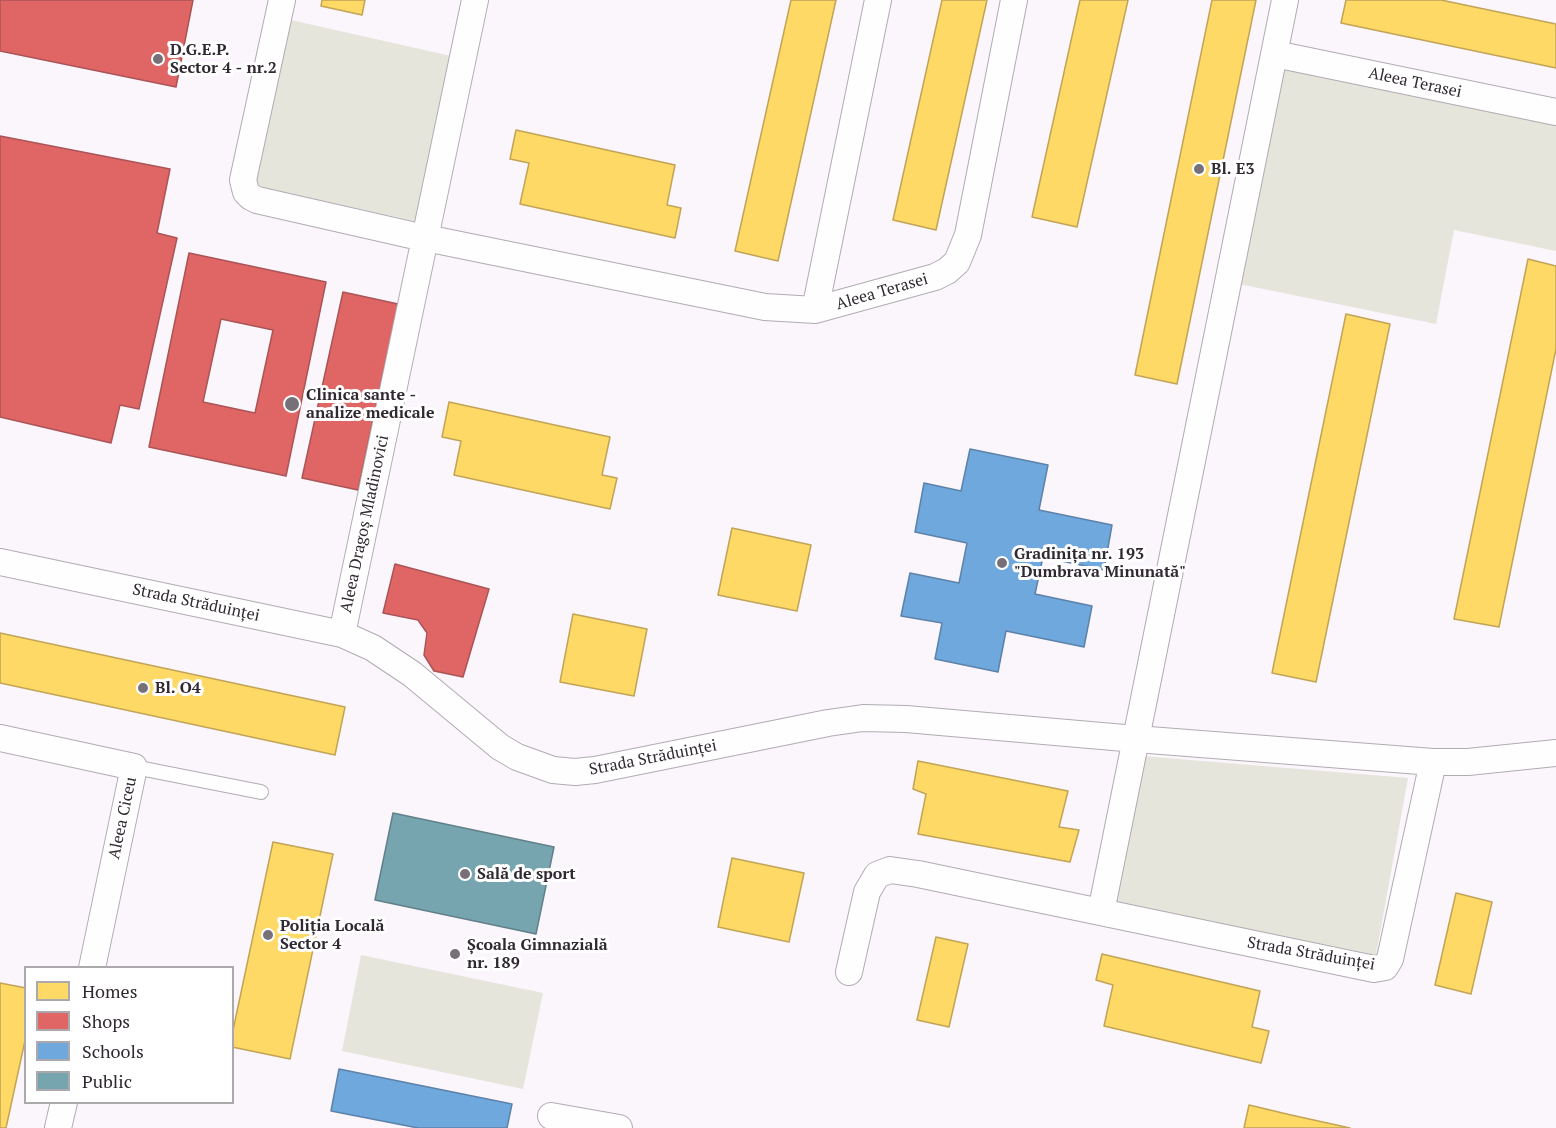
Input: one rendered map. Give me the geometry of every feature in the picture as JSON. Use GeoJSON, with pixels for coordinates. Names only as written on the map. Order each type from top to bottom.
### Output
{"type":"FeatureCollection","features":[{"type":"Feature","properties":{"kind":"street"},"geometry":{"type":"LineString","coordinates":[[282,0],[243,180],[246,192],[257,201],[424,238],[765,307],[815,310]]}},
{"type":"Feature","properties":{"kind":"street","name":"Aleea Dragoș Mladinovici"},"geometry":{"type":"LineString","coordinates":[[342,634],[475,0]]}},
{"type":"Feature","properties":{"kind":"street","name":"Aleea Terasei"},"geometry":{"type":"LineString","coordinates":[[878,0],[815,310],[935,277],[947,271],[957,262],[968,235],[1014,0]]}},
{"type":"Feature","properties":{"kind":"street"},"geometry":{"type":"LineString","coordinates":[[1101,912],[1285,0]]}},
{"type":"Feature","properties":{"kind":"street","name":"Aleea Terasei"},"geometry":{"type":"LineString","coordinates":[[1275,54],[1556,112]]}},
{"type":"Feature","properties":{"kind":"street","name":"Strada Străduinței"},"geometry":{"type":"LineString","coordinates":[[0,562],[342,634],[373,648],[412,674],[500,747],[516,757],[554,770],[575,772],[595,770],[828,723],[864,718],[906,719],[1433,762],[1488,761],[1556,753]]}},
{"type":"Feature","properties":{"kind":"street","name":"Aleea Ciceu"},"geometry":{"type":"LineString","coordinates":[[0,738],[134,767],[92,966]]}},
{"type":"Feature","properties":{"kind":"street","name":"Strada Străduinței"},"geometry":{"type":"LineString","coordinates":[[849,972],[867,892],[877,875],[890,870],[1374,969],[1385,967],[1390,959],[1433,762]]}},
{"type":"Feature","properties":{"kind":"street"},"geometry":{"type":"LineString","coordinates":[[58,1128],[64,1104]]}},
{"type":"Feature","properties":{"kind":"street"},"geometry":{"type":"LineString","coordinates":[[551,1116],[619,1128]]}},
{"type":"Feature","properties":{"kind":"lane"},"geometry":{"type":"LineString","coordinates":[[134,767],[261,792]]}},
{"type":"Feature","properties":{"kind":"shaded area"},"geometry":{"type":"Polygon","coordinates":[[[291,20],[451,56],[415,221],[255,186],[291,20]]]}},
{"type":"Feature","properties":{"kind":"shaded area"},"geometry":{"type":"Polygon","coordinates":[[[1275,54],[1556,112],[1556,251],[1454,230],[1436,324],[1229,282],[1275,54]]]}},
{"type":"Feature","properties":{"kind":"shaded area"},"geometry":{"type":"Polygon","coordinates":[[[1142,756],[1408,778],[1376,955],[1112,904],[1142,756]]]}},
{"type":"Feature","properties":{"kind":"shaded area"},"geometry":{"type":"Polygon","coordinates":[[[361,955],[543,993],[523,1089],[342,1051],[361,955]]]}},
{"type":"Feature","properties":{"kind":"building: Homes"},"geometry":{"type":"Polygon","coordinates":[[[322,0],[365,0],[362,15],[321,6],[322,0]]]}},
{"type":"Feature","properties":{"kind":"building: Homes"},"geometry":{"type":"Polygon","coordinates":[[[791,0],[836,0],[778,261],[735,251],[791,0]]]}},
{"type":"Feature","properties":{"kind":"building: Homes"},"geometry":{"type":"Polygon","coordinates":[[[942,0],[987,0],[936,230],[893,220],[942,0]]]}},
{"type":"Feature","properties":{"kind":"building: Homes"},"geometry":{"type":"Polygon","coordinates":[[[1080,0],[1128,0],[1077,227],[1032,217],[1080,0]]]}},
{"type":"Feature","properties":{"kind":"building: Homes","name":"Bl. E3"},"geometry":{"type":"Polygon","coordinates":[[[1212,0],[1256,0],[1177,384],[1135,375],[1212,0]]]}},
{"type":"Feature","properties":{"kind":"building: Homes"},"geometry":{"type":"Polygon","coordinates":[[[1346,0],[1441,0],[1556,24],[1556,68],[1341,23],[1346,0]]]}},
{"type":"Feature","properties":{"kind":"building: Homes"},"geometry":{"type":"Polygon","coordinates":[[[516,130],[675,165],[667,205],[681,208],[675,238],[520,204],[529,163],[510,159],[516,130]]]}},
{"type":"Feature","properties":{"kind":"building: Homes"},"geometry":{"type":"Polygon","coordinates":[[[1528,259],[1556,266],[1556,349],[1499,627],[1454,619],[1528,259]]]}},
{"type":"Feature","properties":{"kind":"building: Homes"},"geometry":{"type":"Polygon","coordinates":[[[1346,314],[1390,324],[1316,682],[1272,673],[1346,314]]]}},
{"type":"Feature","properties":{"kind":"building: Homes"},"geometry":{"type":"Polygon","coordinates":[[[449,402],[610,437],[602,475],[617,478],[610,509],[454,475],[461,441],[442,437],[449,402]]]}},
{"type":"Feature","properties":{"kind":"building: Homes"},"geometry":{"type":"Polygon","coordinates":[[[732,528],[811,545],[797,611],[718,595],[732,528]]]}},
{"type":"Feature","properties":{"kind":"building: Homes"},"geometry":{"type":"Polygon","coordinates":[[[573,614],[647,629],[634,696],[560,682],[573,614]]]}},
{"type":"Feature","properties":{"kind":"building: Homes","name":"Bl. O4"},"geometry":{"type":"Polygon","coordinates":[[[0,633],[345,707],[335,755],[0,683],[0,633]]]}},
{"type":"Feature","properties":{"kind":"building: Homes"},"geometry":{"type":"Polygon","coordinates":[[[918,761],[1068,791],[1059,827],[1079,830],[1070,862],[918,834],[926,794],[913,789],[918,761]]]}},
{"type":"Feature","properties":{"kind":"building: Homes"},"geometry":{"type":"Polygon","coordinates":[[[273,842],[333,854],[290,1059],[234,1047],[234,1026],[273,842]]]}},
{"type":"Feature","properties":{"kind":"building: Homes"},"geometry":{"type":"Polygon","coordinates":[[[732,858],[804,873],[789,942],[718,927],[732,858]]]}},
{"type":"Feature","properties":{"kind":"building: Homes"},"geometry":{"type":"Polygon","coordinates":[[[1456,893],[1492,902],[1471,994],[1435,985],[1456,893]]]}},
{"type":"Feature","properties":{"kind":"building: Homes"},"geometry":{"type":"Polygon","coordinates":[[[936,937],[968,944],[949,1027],[917,1020],[936,937]]]}},
{"type":"Feature","properties":{"kind":"building: Homes"},"geometry":{"type":"Polygon","coordinates":[[[1102,954],[1260,991],[1252,1027],[1269,1031],[1261,1063],[1104,1026],[1113,985],[1096,980],[1102,954]]]}},
{"type":"Feature","properties":{"kind":"building: Homes"},"geometry":{"type":"Polygon","coordinates":[[[0,983],[24,988],[24,1045],[6,1128],[0,1128],[0,983]]]}},
{"type":"Feature","properties":{"kind":"building: Homes"},"geometry":{"type":"Polygon","coordinates":[[[1249,1105],[1291,1115],[1350,1128],[1244,1128],[1249,1105]]]}},
{"type":"Feature","properties":{"kind":"building: Shops"},"geometry":{"type":"Polygon","coordinates":[[[0,0],[193,0],[176,87],[0,51],[0,0]]]}},
{"type":"Feature","properties":{"kind":"building: Shops"},"geometry":{"type":"Polygon","coordinates":[[[0,136],[170,169],[157,233],[177,238],[139,409],[120,405],[111,443],[0,417],[0,136]]]}},
{"type":"Feature","properties":{"kind":"building: Shops"},"geometry":{"type":"Polygon","coordinates":[[[189,253],[326,282],[286,476],[149,447],[189,253]],[[221,319],[203,402],[255,413],[273,330],[221,319]]]}},
{"type":"Feature","properties":{"kind":"building: Shops"},"geometry":{"type":"Polygon","coordinates":[[[343,292],[398,304],[358,490],[302,478],[343,292]]]}},
{"type":"Feature","properties":{"kind":"building: Shops"},"geometry":{"type":"Polygon","coordinates":[[[395,564],[489,589],[463,677],[434,671],[424,655],[427,633],[418,620],[383,613],[395,564]]]}},
{"type":"Feature","properties":{"kind":"building: Schools","name":"Gradinița nr. 193 \"Dumbrava Minunată\""},"geometry":{"type":"Polygon","coordinates":[[[970,449],[1048,465],[1039,510],[1112,525],[1104,570],[1043,557],[1035,594],[1092,606],[1084,647],[1006,631],[998,672],[935,659],[942,623],[901,616],[910,573],[959,583],[967,543],[915,532],[924,483],[961,491],[970,449]]]}},
{"type":"Feature","properties":{"kind":"building: Schools"},"geometry":{"type":"Polygon","coordinates":[[[339,1069],[512,1104],[507,1128],[418,1128],[331,1111],[339,1069]]]}},
{"type":"Feature","properties":{"kind":"building: Public","name":"Sală de sport"},"geometry":{"type":"Polygon","coordinates":[[[393,813],[554,847],[536,934],[375,900],[393,813]]]}},
{"type":"Feature","properties":{"kind":"place","name":"D.G.E.P. Sector 4 - nr.2"},"geometry":{"type":"Point","coordinates":[158,59]}},
{"type":"Feature","properties":{"kind":"place","name":"Bl. E3"},"geometry":{"type":"Point","coordinates":[1199,169]}},
{"type":"Feature","properties":{"kind":"place","name":"Clinica sante - analize medicale"},"geometry":{"type":"Point","coordinates":[292,404]}},
{"type":"Feature","properties":{"kind":"place","name":"Gradinița nr. 193 \"Dumbrava Minunată\""},"geometry":{"type":"Point","coordinates":[1002,563]}},
{"type":"Feature","properties":{"kind":"place","name":"Bl. O4"},"geometry":{"type":"Point","coordinates":[143,688]}},
{"type":"Feature","properties":{"kind":"place","name":"Sală de sport"},"geometry":{"type":"Point","coordinates":[465,874]}},
{"type":"Feature","properties":{"kind":"place","name":"Poliția Locală Sector 4"},"geometry":{"type":"Point","coordinates":[268,935]}},
{"type":"Feature","properties":{"kind":"place","name":"Școala Gimnazială nr. 189"},"geometry":{"type":"Point","coordinates":[455,954]}}]}
